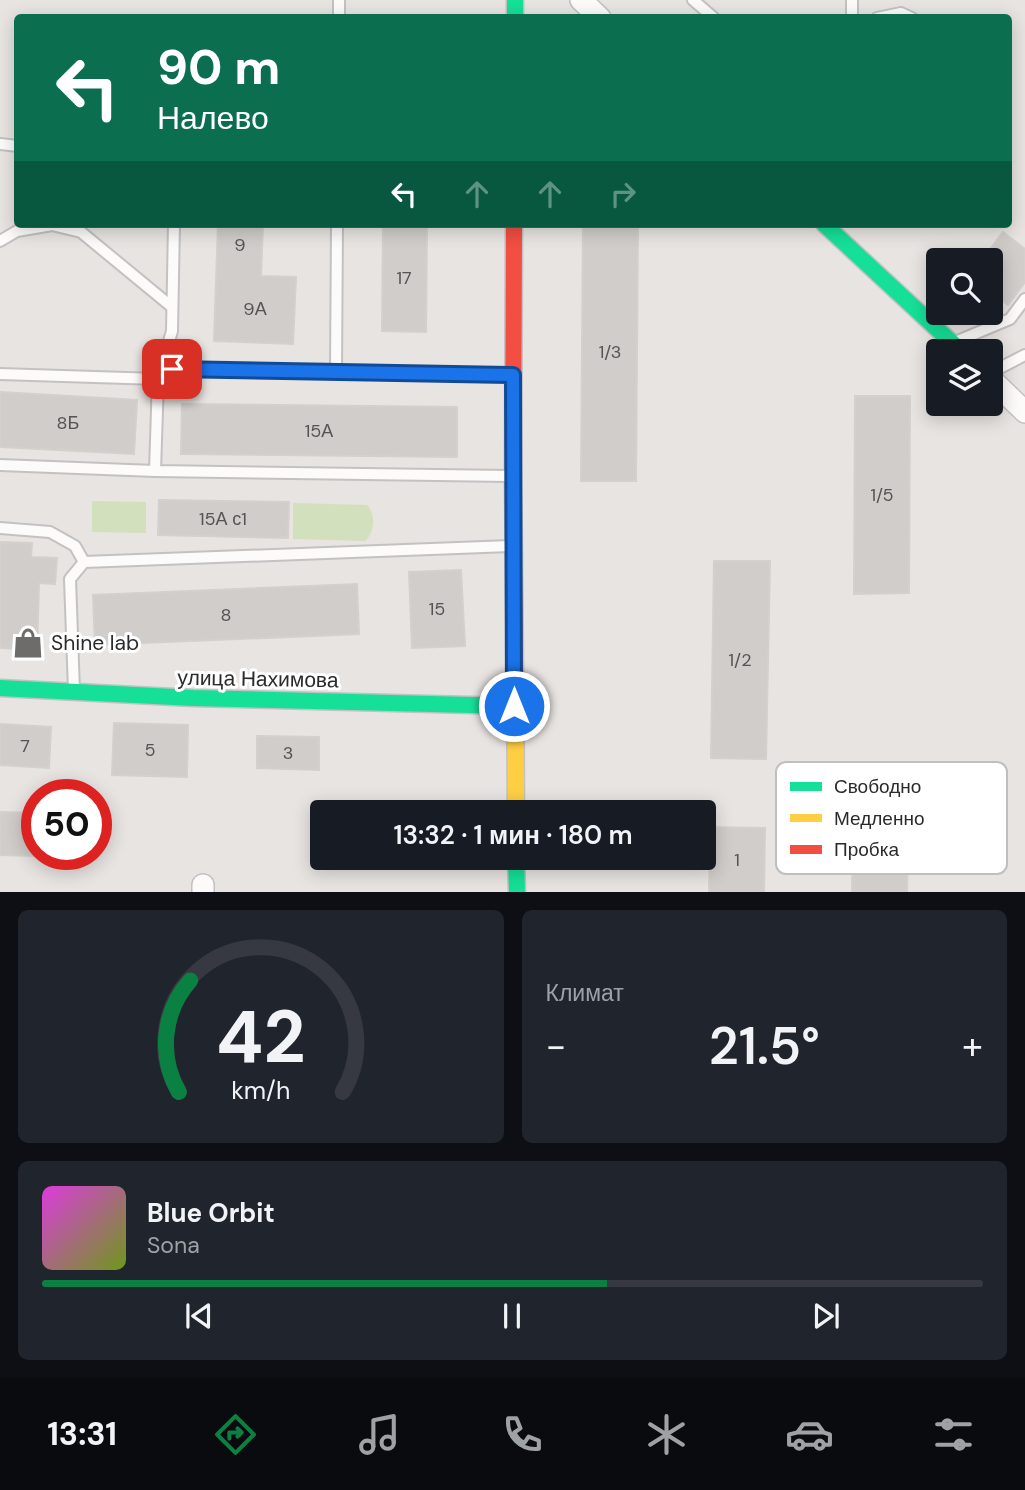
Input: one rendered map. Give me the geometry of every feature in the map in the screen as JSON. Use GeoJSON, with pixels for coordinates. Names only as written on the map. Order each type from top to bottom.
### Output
{"type":"FeatureCollection","features":[{"type":"Feature","properties":{"kind":"street"},"geometry":{"type":"LineString","coordinates":[[581,0],[596,14]]}},
{"type":"Feature","properties":{"kind":"street"},"geometry":{"type":"LineString","coordinates":[[514,228],[516,800]]}},
{"type":"Feature","properties":{"kind":"street"},"geometry":{"type":"LineString","coordinates":[[828,228],[947,339]]}},
{"type":"Feature","properties":{"kind":"street"},"geometry":{"type":"LineString","coordinates":[[1003,391],[1025,412]]}},
{"type":"Feature","properties":{"kind":"street","name":"улица Нахимова"},"geometry":{"type":"LineString","coordinates":[[0,688],[175,699],[514,706]]}},
{"type":"Feature","properties":{"kind":"street"},"geometry":{"type":"LineString","coordinates":[[516,870],[517,891]]}},
{"type":"Feature","properties":{"kind":"lane"},"geometry":{"type":"LineString","coordinates":[[693,0],[709,14]]}},
{"type":"Feature","properties":{"kind":"lane"},"geometry":{"type":"LineString","coordinates":[[0,241],[17,231],[34,228]]}},
{"type":"Feature","properties":{"kind":"lane"},"geometry":{"type":"LineString","coordinates":[[64,228],[81,232],[172,307]]}},
{"type":"Feature","properties":{"kind":"lane"},"geometry":{"type":"LineString","coordinates":[[155,471],[158,379],[172,331],[174,228]]}},
{"type":"Feature","properties":{"kind":"lane"},"geometry":{"type":"LineString","coordinates":[[336,372],[337,228]]}},
{"type":"Feature","properties":{"kind":"lane"},"geometry":{"type":"LineString","coordinates":[[973,339],[1010,318],[1025,299]]}},
{"type":"Feature","properties":{"kind":"lane"},"geometry":{"type":"LineString","coordinates":[[1003,366],[1025,355]]}},
{"type":"Feature","properties":{"kind":"lane"},"geometry":{"type":"LineString","coordinates":[[0,374],[158,379],[172,369],[513,375]]}},
{"type":"Feature","properties":{"kind":"lane"},"geometry":{"type":"LineString","coordinates":[[0,465],[155,471],[513,476]]}},
{"type":"Feature","properties":{"kind":"lane"},"geometry":{"type":"LineString","coordinates":[[0,528],[50,532],[75,546],[84,562]]}},
{"type":"Feature","properties":{"kind":"lane"},"geometry":{"type":"LineString","coordinates":[[74,694],[70,579],[84,562],[514,546]]}},
{"type":"Feature","properties":{"kind":"green space"},"geometry":{"type":"Polygon","coordinates":[[[92,501],[146,502],[146,533],[92,532],[92,501]]]}},
{"type":"Feature","properties":{"kind":"green space"},"geometry":{"type":"Polygon","coordinates":[[[293,503],[367,505],[373,518],[371,533],[365,541],[293,539],[293,503]]]}},
{"type":"Feature","properties":{"kind":"building"},"geometry":{"type":"Polygon","coordinates":[[[218,228],[263,228],[261,276],[296,277],[293,344],[214,341],[218,228]]]}},
{"type":"Feature","properties":{"kind":"building"},"geometry":{"type":"Polygon","coordinates":[[[383,228],[427,228],[426,332],[382,331],[383,228]]]}},
{"type":"Feature","properties":{"kind":"building"},"geometry":{"type":"Polygon","coordinates":[[[583,228],[638,228],[636,481],[581,481],[583,228]]]}},
{"type":"Feature","properties":{"kind":"building"},"geometry":{"type":"Polygon","coordinates":[[[1003,232],[1025,249],[1025,282],[1008,305],[1003,301],[1003,248],[991,248],[1003,232]]]}},
{"type":"Feature","properties":{"kind":"building"},"geometry":{"type":"Polygon","coordinates":[[[0,392],[137,400],[134,454],[0,447],[0,392]]]}},
{"type":"Feature","properties":{"kind":"building"},"geometry":{"type":"Polygon","coordinates":[[[855,396],[910,396],[909,593],[854,594],[855,396]]]}},
{"type":"Feature","properties":{"kind":"building"},"geometry":{"type":"Polygon","coordinates":[[[182,404],[457,407],[457,457],[181,454],[182,404]]]}},
{"type":"Feature","properties":{"kind":"building"},"geometry":{"type":"Polygon","coordinates":[[[159,500],[289,502],[288,538],[158,535],[159,500]]]}},
{"type":"Feature","properties":{"kind":"building"},"geometry":{"type":"Polygon","coordinates":[[[0,542],[32,543],[31,557],[57,558],[55,584],[39,583],[37,650],[0,648],[0,542]]]}},
{"type":"Feature","properties":{"kind":"building"},"geometry":{"type":"Polygon","coordinates":[[[714,561],[770,561],[766,759],[711,758],[714,561]]]}},
{"type":"Feature","properties":{"kind":"building"},"geometry":{"type":"Polygon","coordinates":[[[461,570],[465,646],[412,648],[409,572],[461,570]]]}},
{"type":"Feature","properties":{"kind":"building"},"geometry":{"type":"Polygon","coordinates":[[[357,584],[359,634],[95,645],[93,595],[357,584]]]}},
{"type":"Feature","properties":{"kind":"building"},"geometry":{"type":"Polygon","coordinates":[[[114,723],[188,725],[187,777],[112,775],[114,723]]]}},
{"type":"Feature","properties":{"kind":"building"},"geometry":{"type":"Polygon","coordinates":[[[0,724],[51,727],[49,768],[0,765],[0,724]]]}},
{"type":"Feature","properties":{"kind":"building"},"geometry":{"type":"Polygon","coordinates":[[[257,736],[319,737],[319,770],[257,768],[257,736]]]}},
{"type":"Feature","properties":{"kind":"building"},"geometry":{"type":"Polygon","coordinates":[[[0,812],[21,813],[21,856],[0,855],[0,812]]]}},
{"type":"Feature","properties":{"kind":"building"},"geometry":{"type":"Polygon","coordinates":[[[716,827],[765,828],[764,892],[709,892],[709,870],[716,870],[716,827]]]}},
{"type":"Feature","properties":{"kind":"building"},"geometry":{"type":"Polygon","coordinates":[[[852,874],[908,874],[907,892],[852,892],[852,874]]]}},
{"type":"Feature","properties":{"kind":"traffic: fast"},"geometry":{"type":"LineString","coordinates":[[515,0],[515,14]]}},
{"type":"Feature","properties":{"kind":"traffic: fast"},"geometry":{"type":"LineString","coordinates":[[828,228],[948,339]]}},
{"type":"Feature","properties":{"kind":"traffic: fast"},"geometry":{"type":"LineString","coordinates":[[0,688],[193,698],[514,706]]}},
{"type":"Feature","properties":{"kind":"traffic: fast"},"geometry":{"type":"LineString","coordinates":[[516,870],[517,892]]}},
{"type":"Feature","properties":{"kind":"traffic: slow"},"geometry":{"type":"LineString","coordinates":[[515,672],[516,800]]}},
{"type":"Feature","properties":{"kind":"traffic: jam"},"geometry":{"type":"LineString","coordinates":[[514,228],[515,672]]}},
{"type":"Feature","properties":{"kind":"place","name":"Shine lab"},"geometry":{"type":"Point","coordinates":[28,643]}},
{"type":"Feature","properties":{"kind":"route"},"geometry":{"type":"LineString","coordinates":[[172,369],[513,375],[514,706]]}}]}
